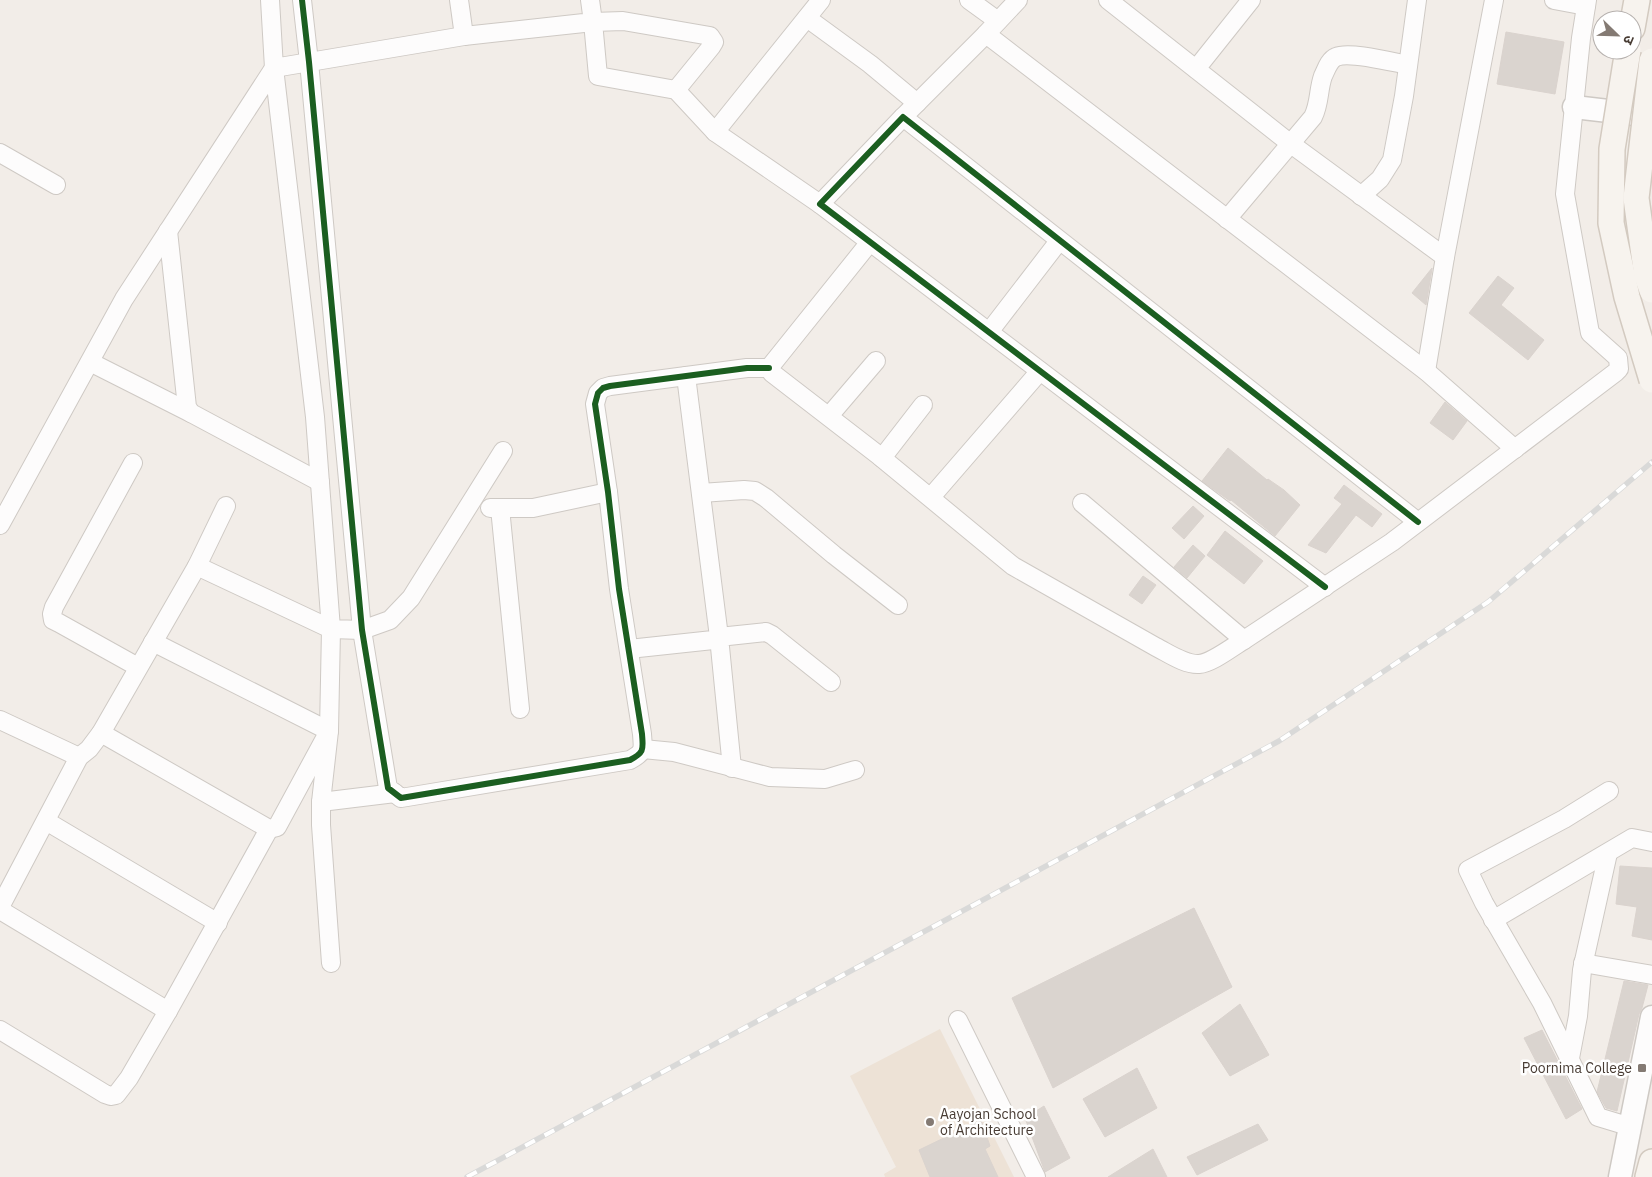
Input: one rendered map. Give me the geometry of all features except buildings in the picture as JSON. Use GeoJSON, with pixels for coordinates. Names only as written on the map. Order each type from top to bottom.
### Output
{"type":"FeatureCollection","features":[{"type":"Feature","properties":{"kind":"main road"},"geometry":{"type":"LineString","coordinates":[[1626,60],[1612,149],[1612,222],[1627,297],[1652,380]]}},
{"type":"Feature","properties":{"kind":"main road"},"geometry":{"type":"LineString","coordinates":[[1652,61],[1636,198],[1647,276],[1652,290]]}},
{"type":"Feature","properties":{"kind":"main road"},"geometry":{"type":"LineString","coordinates":[[1648,1177],[1652,1162]]}},
{"type":"Feature","properties":{"kind":"street"},"geometry":{"type":"LineString","coordinates":[[270,0],[274,68],[315,417],[331,629],[329,731],[321,802],[331,963]]}},
{"type":"Feature","properties":{"kind":"street"},"geometry":{"type":"LineString","coordinates":[[302,0],[362,630],[388,788],[395,794],[401,798],[630,760],[640,755],[643,749],[630,649],[619,589],[608,492],[595,404],[598,393],[603,388],[610,386],[747,368],[769,368]]}},
{"type":"Feature","properties":{"kind":"street"},"geometry":{"type":"LineString","coordinates":[[459,0],[464,36]]}},
{"type":"Feature","properties":{"kind":"street"},"geometry":{"type":"LineString","coordinates":[[590,0],[598,76],[676,90],[715,132],[820,204],[1324,587]]}},
{"type":"Feature","properties":{"kind":"street"},"geometry":{"type":"LineString","coordinates":[[715,132],[821,0]]}},
{"type":"Feature","properties":{"kind":"street"},"geometry":{"type":"LineString","coordinates":[[969,0],[998,21]]}},
{"type":"Feature","properties":{"kind":"street"},"geometry":{"type":"LineString","coordinates":[[820,204],[1018,0]]}},
{"type":"Feature","properties":{"kind":"street"},"geometry":{"type":"LineString","coordinates":[[1108,0],[1291,144],[1445,258]]}},
{"type":"Feature","properties":{"kind":"street"},"geometry":{"type":"LineString","coordinates":[[1196,69],[1251,0]]}},
{"type":"Feature","properties":{"kind":"street"},"geometry":{"type":"LineString","coordinates":[[1361,196],[1380,179],[1392,160],[1397,138],[1417,0]]}},
{"type":"Feature","properties":{"kind":"street"},"geometry":{"type":"LineString","coordinates":[[1426,371],[1445,258],[1494,0]]}},
{"type":"Feature","properties":{"kind":"street"},"geometry":{"type":"LineString","coordinates":[[769,368],[772,374],[829,416],[931,497],[1013,566],[1176,657],[1193,663],[1205,662],[1244,640],[1392,542],[1619,369],[1618,358],[1590,333],[1565,194],[1587,3],[1554,0]]}},
{"type":"Feature","properties":{"kind":"street"},"geometry":{"type":"LineString","coordinates":[[807,18],[870,64],[917,103]]}},
{"type":"Feature","properties":{"kind":"street"},"geometry":{"type":"LineString","coordinates":[[0,525],[124,299],[274,68],[464,36],[593,22],[623,21],[710,36],[714,42],[711,47],[676,90]]}},
{"type":"Feature","properties":{"kind":"street"},"geometry":{"type":"LineString","coordinates":[[986,34],[1280,257],[1426,371],[1515,449]]}},
{"type":"Feature","properties":{"kind":"street"},"geometry":{"type":"LineString","coordinates":[[1228,219],[1313,117],[1318,106],[1323,78],[1328,64],[1336,57],[1351,55],[1408,65]]}},
{"type":"Feature","properties":{"kind":"street"},"geometry":{"type":"LineString","coordinates":[[1574,108],[1652,116]]}},
{"type":"Feature","properties":{"kind":"street"},"geometry":{"type":"LineString","coordinates":[[903,117],[1418,522]]}},
{"type":"Feature","properties":{"kind":"street"},"geometry":{"type":"LineString","coordinates":[[0,153],[56,185]]}},
{"type":"Feature","properties":{"kind":"street"},"geometry":{"type":"LineString","coordinates":[[168,232],[187,407],[191,413]]}},
{"type":"Feature","properties":{"kind":"street"},"geometry":{"type":"LineString","coordinates":[[989,332],[1060,241]]}},
{"type":"Feature","properties":{"kind":"street"},"geometry":{"type":"LineString","coordinates":[[769,368],[870,242]]}},
{"type":"Feature","properties":{"kind":"street"},"geometry":{"type":"LineString","coordinates":[[829,416],[876,361]]}},
{"type":"Feature","properties":{"kind":"street"},"geometry":{"type":"LineString","coordinates":[[90,362],[191,413],[320,482]]}},
{"type":"Feature","properties":{"kind":"street"},"geometry":{"type":"LineString","coordinates":[[931,497],[1040,371]]}},
{"type":"Feature","properties":{"kind":"street"},"geometry":{"type":"LineString","coordinates":[[686,376],[719,637],[732,768]]}},
{"type":"Feature","properties":{"kind":"street"},"geometry":{"type":"LineString","coordinates":[[882,458],[923,405]]}},
{"type":"Feature","properties":{"kind":"street"},"geometry":{"type":"LineString","coordinates":[[197,566],[331,629],[362,630],[390,620],[411,598],[503,451]]}},
{"type":"Feature","properties":{"kind":"street"},"geometry":{"type":"LineString","coordinates":[[133,462],[54,606],[52,614],[53,620],[138,667]]}},
{"type":"Feature","properties":{"kind":"street"},"geometry":{"type":"LineString","coordinates":[[701,493],[755,491],[898,605]]}},
{"type":"Feature","properties":{"kind":"street"},"geometry":{"type":"LineString","coordinates":[[520,708],[495,508],[533,508],[608,492]]}},
{"type":"Feature","properties":{"kind":"street"},"geometry":{"type":"LineString","coordinates":[[1082,503],[1244,640]]}},
{"type":"Feature","properties":{"kind":"street"},"geometry":{"type":"LineString","coordinates":[[168,1012],[0,909],[79,757],[89,749],[101,733],[197,566],[226,506]]}},
{"type":"Feature","properties":{"kind":"street"},"geometry":{"type":"LineString","coordinates":[[630,649],[766,632],[772,634],[830,682]]}},
{"type":"Feature","properties":{"kind":"street"},"geometry":{"type":"LineString","coordinates":[[153,642],[329,731]]}},
{"type":"Feature","properties":{"kind":"street"},"geometry":{"type":"LineString","coordinates":[[0,720],[79,757]]}},
{"type":"Feature","properties":{"kind":"street"},"geometry":{"type":"LineString","coordinates":[[101,733],[269,829],[277,827],[329,731]]}},
{"type":"Feature","properties":{"kind":"street"},"geometry":{"type":"LineString","coordinates":[[643,749],[674,752],[770,776],[825,779],[854,770]]}},
{"type":"Feature","properties":{"kind":"street"},"geometry":{"type":"LineString","coordinates":[[1609,791],[1564,819],[1468,870],[1493,920],[1542,1003],[1598,1117],[1630,1127]]}},
{"type":"Feature","properties":{"kind":"street"},"geometry":{"type":"LineString","coordinates":[[321,802],[395,794]]}},
{"type":"Feature","properties":{"kind":"street"},"geometry":{"type":"LineString","coordinates":[[46,821],[218,923]]}},
{"type":"Feature","properties":{"kind":"street"},"geometry":{"type":"LineString","coordinates":[[0,1030],[111,1096],[116,1095],[129,1078],[168,1012],[269,829]]}},
{"type":"Feature","properties":{"kind":"street"},"geometry":{"type":"LineString","coordinates":[[1493,920],[1632,838],[1652,842]]}},
{"type":"Feature","properties":{"kind":"street"},"geometry":{"type":"LineString","coordinates":[[1570,1058],[1578,1016],[1583,963],[1608,853]]}},
{"type":"Feature","properties":{"kind":"street"},"geometry":{"type":"LineString","coordinates":[[1583,963],[1652,975]]}},
{"type":"Feature","properties":{"kind":"street"},"geometry":{"type":"LineString","coordinates":[[1620,1177],[1652,1017]]}},
{"type":"Feature","properties":{"kind":"street"},"geometry":{"type":"LineString","coordinates":[[958,1020],[1036,1177]]}},
{"type":"Feature","properties":{"kind":"shaded area","name":"Aayojan School of Architecture"},"geometry":{"type":"Polygon","coordinates":[[[940,1029],[1014,1177],[885,1177],[884,1174],[896,1167],[850,1076],[940,1029]]]}},
{"type":"Feature","properties":{"kind":"railway"},"geometry":{"type":"LineString","coordinates":[[467,1177],[1279,741],[1488,602],[1652,462]]}},
{"type":"Feature","properties":{"kind":"cycle path"},"geometry":{"type":"LineString","coordinates":[[302,0],[362,630],[388,788],[401,798],[630,760],[641,752],[643,747],[642,734],[619,589],[608,492],[595,404],[598,393],[603,388],[610,386],[747,368],[769,368]]}},
{"type":"Feature","properties":{"kind":"cycle path"},"geometry":{"type":"LineString","coordinates":[[1325,587],[820,204],[903,117],[1418,522]]}},
{"type":"Feature","properties":{"kind":"place","name":"Poornima College"},"geometry":{"type":"Point","coordinates":[1642,1068]}},
{"type":"Feature","properties":{"kind":"place","name":"Aayojan School of Architecture"},"geometry":{"type":"Point","coordinates":[930,1122]}}]}
